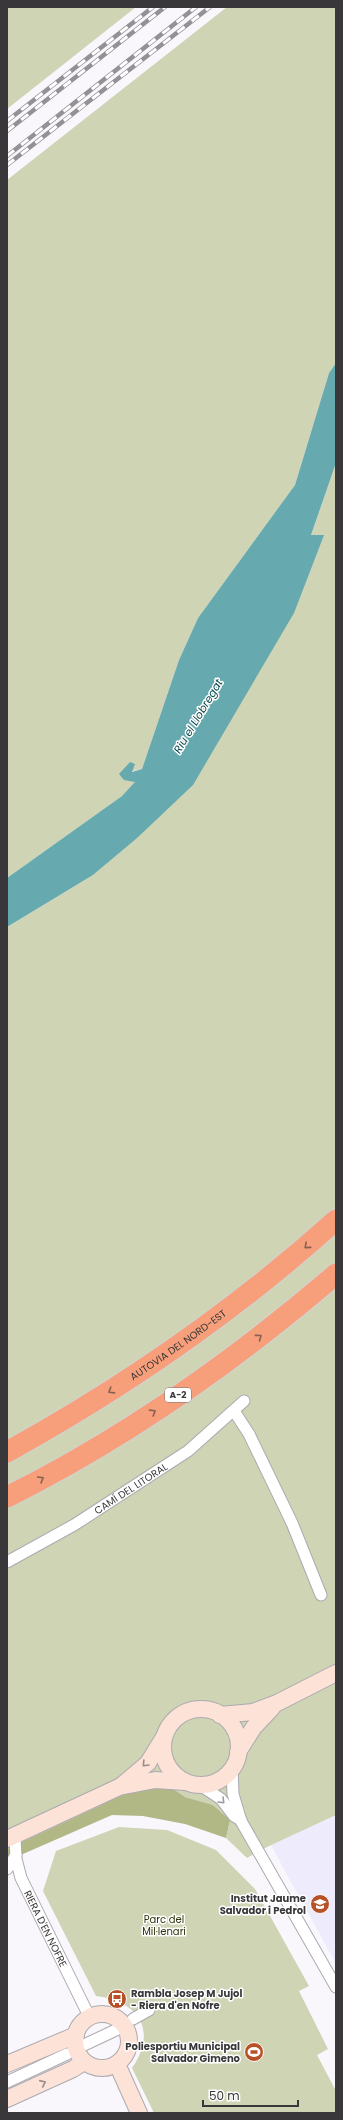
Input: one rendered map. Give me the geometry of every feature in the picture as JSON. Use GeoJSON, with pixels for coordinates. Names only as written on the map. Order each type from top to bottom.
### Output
{"type":"FeatureCollection","features":[{"type":"Feature","properties":{"kind":"highway","name":"AUTOVIA DEL NORD-EST"},"geometry":{"type":"LineString","coordinates":[[7,1452],[115,1388],[207,1325],[263,1282],[336,1220]]}},
{"type":"Feature","properties":{"kind":"highway","name":"A-2"},"geometry":{"type":"LineString","coordinates":[[7,1497],[104,1443],[162,1406],[268,1329],[336,1274]]}},
{"type":"Feature","properties":{"kind":"main road"},"geometry":{"type":"LineString","coordinates":[[220,1715],[253,1712],[277,1703],[336,1673]]}},
{"type":"Feature","properties":{"kind":"main road"},"geometry":{"type":"LineString","coordinates":[[11,1837],[119,1787],[155,1780],[193,1784],[220,1780],[232,1768],[238,1752],[254,1727],[277,1703]]}},
{"type":"Feature","properties":{"kind":"main road"},"geometry":{"type":"LineString","coordinates":[[119,1787],[148,1763],[173,1721],[187,1712],[204,1710],[220,1715],[227,1720],[237,1739],[238,1752]]}},
{"type":"Feature","properties":{"kind":"main road"},"geometry":{"type":"LineString","coordinates":[[165,1736],[163,1750],[167,1763],[175,1775],[193,1784]]}},
{"type":"Feature","properties":{"kind":"main road"},"geometry":{"type":"LineString","coordinates":[[100,2014],[110,2016],[116,2018],[125,2027],[128,2035],[128,2047],[123,2059],[117,2064],[100,2068],[84,2062],[76,2051],[80,2040],[83,2023],[90,2018],[100,2014]]}},
{"type":"Feature","properties":{"kind":"main road"},"geometry":{"type":"LineString","coordinates":[[7,2064],[80,2040]]}},
{"type":"Feature","properties":{"kind":"main road"},"geometry":{"type":"LineString","coordinates":[[7,2099],[73,2069],[84,2062]]}},
{"type":"Feature","properties":{"kind":"main road"},"geometry":{"type":"LineString","coordinates":[[117,2064],[139,2113]]}},
{"type":"Feature","properties":{"kind":"street","name":"CAMÍ DEL LITORAL"},"geometry":{"type":"LineString","coordinates":[[7,1562],[74,1525],[188,1451],[244,1401]]}},
{"type":"Feature","properties":{"kind":"street"},"geometry":{"type":"LineString","coordinates":[[234,1411],[249,1434],[292,1523],[321,1595]]}},
{"type":"Feature","properties":{"kind":"street"},"geometry":{"type":"LineString","coordinates":[[232,1768],[233,1794],[241,1821],[336,1987]]}},
{"type":"Feature","properties":{"kind":"street"},"geometry":{"type":"LineString","coordinates":[[193,1784],[218,1797],[241,1821]]}},
{"type":"Feature","properties":{"kind":"street","name":"RIERA D'EN NOFRE"},"geometry":{"type":"LineString","coordinates":[[11,1837],[21,1878],[90,2018]]}},
{"type":"Feature","properties":{"kind":"street"},"geometry":{"type":"LineString","coordinates":[[16,1855],[7,1870],[21,1878]]}},
{"type":"Feature","properties":{"kind":"street"},"geometry":{"type":"LineString","coordinates":[[132,2019],[149,2010]]}},
{"type":"Feature","properties":{"kind":"street"},"geometry":{"type":"LineString","coordinates":[[80,2040],[118,2029]]}},
{"type":"Feature","properties":{"kind":"street"},"geometry":{"type":"LineString","coordinates":[[7,2082],[67,2054]]}},
{"type":"Feature","properties":{"kind":"shaded area","name":"Institut Jaume Salvador i Pedrol"},"geometry":{"type":"Polygon","coordinates":[[[336,1815],[336,1964],[271,1845],[336,1815]]]}},
{"type":"Feature","properties":{"kind":"green space"},"geometry":{"type":"Polygon","coordinates":[[[7,7],[136,7],[7,109],[7,7]]]}},
{"type":"Feature","properties":{"kind":"green space"},"geometry":{"type":"Polygon","coordinates":[[[227,7],[336,7],[336,363],[329,373],[295,485],[198,618],[179,660],[142,769],[119,774],[136,782],[122,796],[7,878],[7,180],[227,7]]]}},
{"type":"Feature","properties":{"kind":"green space"},"geometry":{"type":"Polygon","coordinates":[[[336,463],[336,1815],[267,1847],[247,1858],[226,1838],[230,1820],[213,1805],[185,1797],[166,1784],[96,1807],[7,1849],[7,927],[93,875],[136,839],[161,814],[323,535],[311,535],[336,463]]]}},
{"type":"Feature","properties":{"kind":"green space"},"geometry":{"type":"Polygon","coordinates":[[[166,1784],[185,1797],[213,1805],[230,1820],[226,1838],[185,1824],[143,1816],[112,1815],[7,1861],[7,1849],[140,1787],[166,1784]]]}},
{"type":"Feature","properties":{"kind":"green space","name":"Parc del Mil·lenari"},"geometry":{"type":"Polygon","coordinates":[[[119,1827],[167,1830],[216,1850],[255,1889],[309,1986],[299,1991],[328,2049],[317,2055],[336,2091],[336,2113],[154,2113],[132,2068],[140,2054],[143,2042],[143,2030],[140,2020],[133,2011],[123,2004],[111,1999],[96,1996],[43,1891],[56,1851],[119,1827]]]}},
{"type":"Feature","properties":{"kind":"water","name":"Riu el Llobregat"},"geometry":{"type":"Polygon","coordinates":[[[336,363],[336,463],[311,535],[324,535],[294,613],[193,785],[136,839],[93,875],[7,927],[7,878],[122,796],[135,782],[124,780],[119,774],[130,762],[135,764],[132,772],[142,769],[179,660],[198,618],[295,485],[329,373],[336,363]]]}},
{"type":"Feature","properties":{"kind":"railway"},"geometry":{"type":"LineString","coordinates":[[7,121],[153,7]]}},
{"type":"Feature","properties":{"kind":"railway"},"geometry":{"type":"LineString","coordinates":[[7,131],[165,7]]}},
{"type":"Feature","properties":{"kind":"railway"},"geometry":{"type":"LineString","coordinates":[[7,156],[196,7]]}},
{"type":"Feature","properties":{"kind":"railway"},"geometry":{"type":"LineString","coordinates":[[7,165],[210,7]]}},
{"type":"Feature","properties":{"kind":"place","name":"Institut Jaume Salvador i Pedrol"},"geometry":{"type":"Point","coordinates":[320,1904]}},
{"type":"Feature","properties":{"kind":"place","name":"Rambla Josep M Jujol - Riera d'en Nofre"},"geometry":{"type":"Point","coordinates":[117,1999]}},
{"type":"Feature","properties":{"kind":"place","name":"Poliesportiu Municipal Salvador Gimeno"},"geometry":{"type":"Point","coordinates":[254,2052]}}]}
